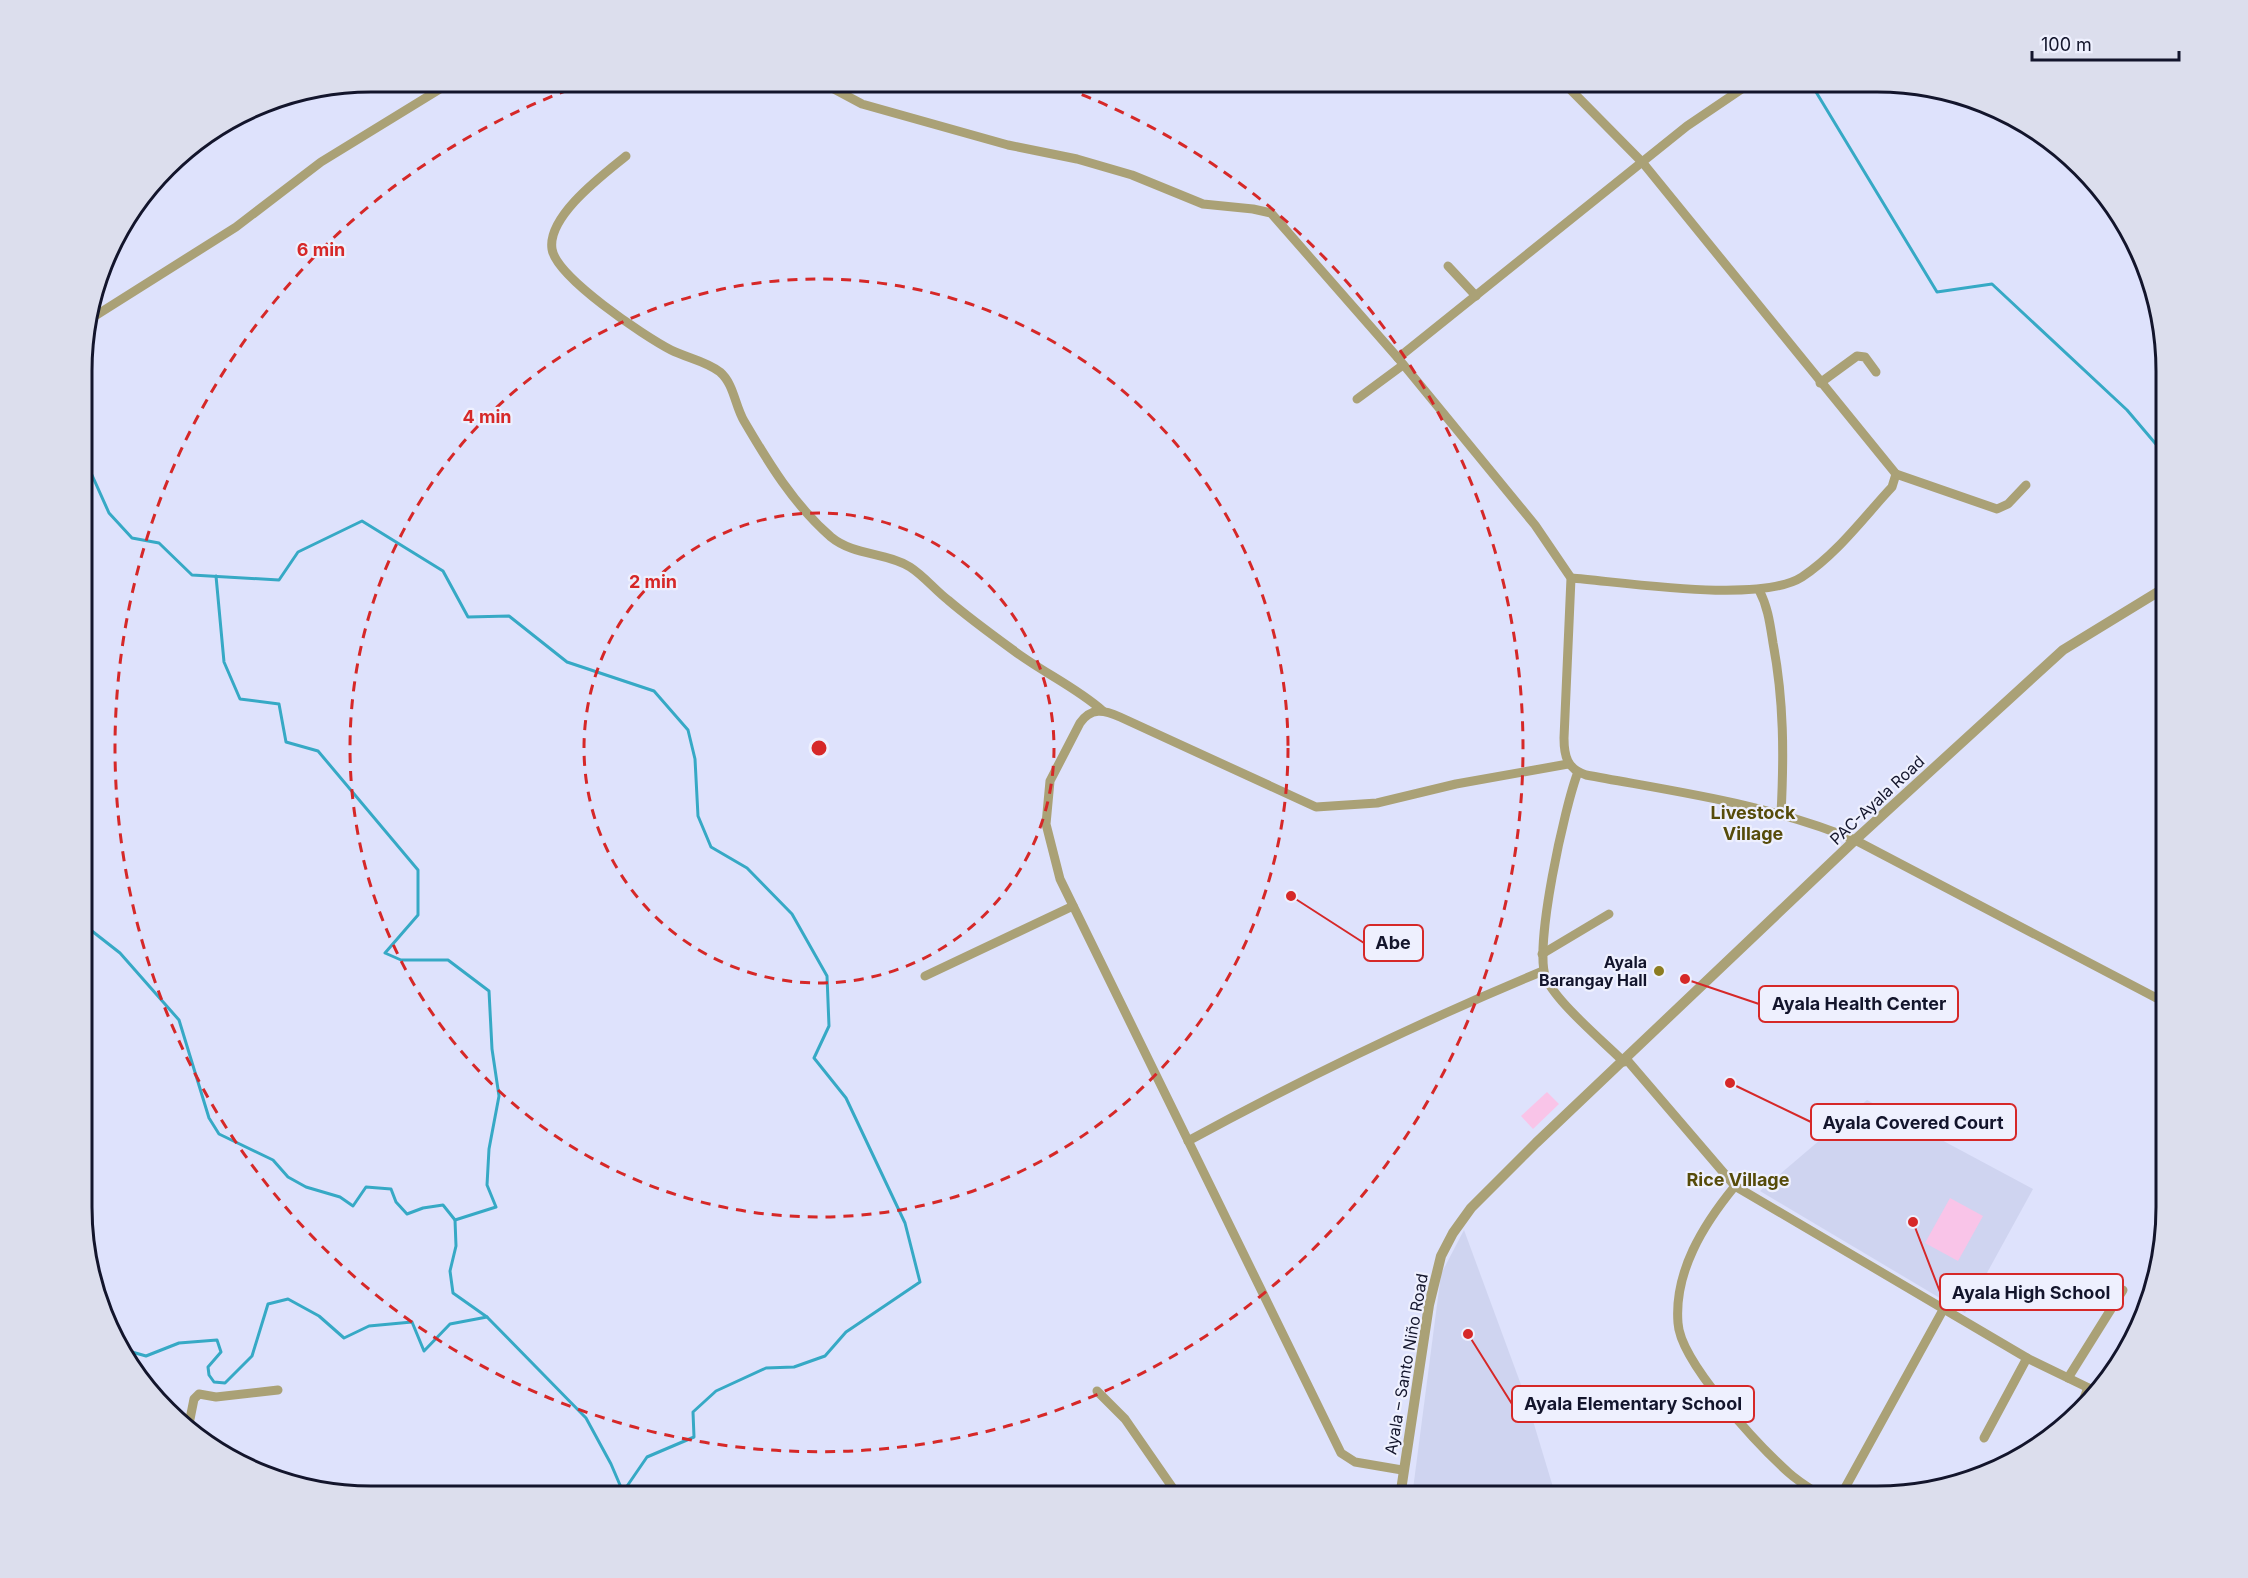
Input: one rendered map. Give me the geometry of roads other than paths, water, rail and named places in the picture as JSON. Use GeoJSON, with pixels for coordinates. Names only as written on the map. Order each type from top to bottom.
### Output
{"type":"FeatureCollection","features":[{"type":"Feature","properties":{"kind":"street"},"geometry":{"type":"LineString","coordinates":[[97,314],[236,227],[321,162],[435,92]]}},
{"type":"Feature","properties":{"kind":"street"},"geometry":{"type":"LineString","coordinates":[[840,92],[862,104],[1008,145],[1077,159],[1132,175],[1203,204],[1271,213],[1401,362],[1535,525],[1571,578],[1564,738],[1568,764],[1578,772],[1781,814],[1820,825],[1855,840],[2156,998]]}},
{"type":"Feature","properties":{"kind":"street"},"geometry":{"type":"LineString","coordinates":[[1573,92],[1643,163],[1896,474],[1997,509],[2008,504],[2026,485]]}},
{"type":"Feature","properties":{"kind":"street"},"geometry":{"type":"LineString","coordinates":[[1356,399],[1476,296],[1687,126],[1737,92]]}},
{"type":"Feature","properties":{"kind":"street"},"geometry":{"type":"LineString","coordinates":[[626,156],[586,189],[554,230],[552,249],[563,270],[586,292],[645,334],[670,350],[706,363],[724,376],[738,409],[774,469],[804,511],[830,536],[859,552],[910,567],[956,607],[1015,652],[1103,711],[1316,807],[1377,803],[1456,784],[1568,764]]}},
{"type":"Feature","properties":{"kind":"street"},"geometry":{"type":"LineString","coordinates":[[1448,266],[1476,296]]}},
{"type":"Feature","properties":{"kind":"street"},"geometry":{"type":"LineString","coordinates":[[1820,382],[1857,356],[1865,357],[1876,372]]}},
{"type":"Feature","properties":{"kind":"street"},"geometry":{"type":"LineString","coordinates":[[1571,578],[1711,590],[1759,590],[1800,579],[1827,556],[1892,487],[1896,474]]}},
{"type":"Feature","properties":{"kind":"street"},"geometry":{"type":"LineString","coordinates":[[1759,590],[1766,603],[1779,675],[1784,726],[1781,814]]}},
{"type":"Feature","properties":{"kind":"street","name":"PAC-Ayala Road"},"geometry":{"type":"LineString","coordinates":[[1625,1061],[1855,840],[2063,650],[2156,593]]}},
{"type":"Feature","properties":{"kind":"street"},"geometry":{"type":"LineString","coordinates":[[1103,711],[1090,713],[1085,717],[1050,780],[1046,824],[1060,879],[1341,1453],[1355,1462],[1402,1470]]}},
{"type":"Feature","properties":{"kind":"street"},"geometry":{"type":"LineString","coordinates":[[1578,772],[1570,796],[1546,913],[1542,954],[1544,971],[1557,994],[1625,1061],[1735,1186],[1943,1310],[2027,1358],[2089,1389]]}},
{"type":"Feature","properties":{"kind":"street"},"geometry":{"type":"LineString","coordinates":[[926,976],[1073,906]]}},
{"type":"Feature","properties":{"kind":"street"},"geometry":{"type":"LineString","coordinates":[[1542,954],[1609,914]]}},
{"type":"Feature","properties":{"kind":"street"},"geometry":{"type":"LineString","coordinates":[[1188,1141],[1270,1096],[1383,1041],[1544,971]]}},
{"type":"Feature","properties":{"kind":"street","name":"Ayala – Santo Niño Road"},"geometry":{"type":"LineString","coordinates":[[1401,1486],[1429,1305],[1441,1256],[1453,1233],[1472,1208],[1536,1143],[1625,1061]]}},
{"type":"Feature","properties":{"kind":"street"},"geometry":{"type":"LineString","coordinates":[[1735,1186],[1716,1209],[1690,1256],[1678,1295],[1677,1326],[1707,1383],[1748,1432],[1790,1475],[1806,1486]]}},
{"type":"Feature","properties":{"kind":"street"},"geometry":{"type":"LineString","coordinates":[[2068,1378],[2123,1290]]}},
{"type":"Feature","properties":{"kind":"street"},"geometry":{"type":"LineString","coordinates":[[1846,1486],[1943,1310]]}},
{"type":"Feature","properties":{"kind":"street"},"geometry":{"type":"LineString","coordinates":[[1984,1438],[2027,1358]]}},
{"type":"Feature","properties":{"kind":"street"},"geometry":{"type":"LineString","coordinates":[[190,1420],[194,1399],[199,1394],[216,1397],[278,1390]]}},
{"type":"Feature","properties":{"kind":"street"},"geometry":{"type":"LineString","coordinates":[[1097,1391],[1125,1419],[1171,1486]]}},
{"type":"Feature","properties":{"kind":"waterway"},"geometry":{"type":"LineString","coordinates":[[1816,92],[1937,292],[1992,284],[2127,410],[2156,444]]}},
{"type":"Feature","properties":{"kind":"waterway"},"geometry":{"type":"LineString","coordinates":[[92,475],[109,513],[132,538],[159,543],[192,575],[279,580],[298,552],[362,521],[443,571],[468,617],[509,616],[567,662],[654,691],[688,730],[695,759],[698,816],[711,847],[747,868],[792,914],[827,976],[829,1026],[814,1058],[846,1098],[905,1223],[920,1282],[846,1332],[825,1356],[794,1367],[766,1368],[716,1391],[693,1412],[694,1437],[647,1457],[627,1486]]}},
{"type":"Feature","properties":{"kind":"waterway"},"geometry":{"type":"LineString","coordinates":[[216,576],[224,662],[240,699],[279,704],[286,742],[318,751],[418,870],[418,915],[385,953],[401,960],[448,960],[489,991],[492,1049],[499,1096],[489,1149],[487,1185],[496,1207],[455,1220]]}},
{"type":"Feature","properties":{"kind":"waterway"},"geometry":{"type":"LineString","coordinates":[[92,931],[120,953],[179,1020],[209,1118],[219,1134],[273,1160],[288,1177],[306,1187],[340,1197],[353,1206],[366,1187],[391,1189],[396,1202],[407,1214],[423,1208],[443,1205],[455,1220],[456,1246],[450,1271],[453,1293],[487,1317],[586,1418],[620,1486]]}},
{"type":"Feature","properties":{"kind":"waterway"},"geometry":{"type":"LineString","coordinates":[[132,1352],[146,1356],[179,1343],[217,1340],[221,1352],[208,1367],[209,1375],[214,1382],[225,1383],[252,1356],[268,1304],[288,1299],[319,1316],[344,1338],[369,1326],[412,1322],[424,1351],[450,1324],[487,1317]]}},
{"type":"Feature","properties":{"kind":"place","name":"Abe"},"geometry":{"type":"Point","coordinates":[1291,896]}},
{"type":"Feature","properties":{"kind":"place","name":"Ayala Barangay Hall"},"geometry":{"type":"Point","coordinates":[1659,971]}},
{"type":"Feature","properties":{"kind":"place","name":"Ayala Health Center"},"geometry":{"type":"Point","coordinates":[1685,979]}},
{"type":"Feature","properties":{"kind":"place","name":"Ayala Covered Court"},"geometry":{"type":"Point","coordinates":[1730,1083]}},
{"type":"Feature","properties":{"kind":"place","name":"Ayala High School"},"geometry":{"type":"Point","coordinates":[1913,1222]}},
{"type":"Feature","properties":{"kind":"place","name":"Ayala Elementary School"},"geometry":{"type":"Point","coordinates":[1468,1334]}},
{"type":"Feature","properties":{"kind":"district","name":"Livestock Village"},"geometry":{"type":"Point","coordinates":[1753,822]}},
{"type":"Feature","properties":{"kind":"district","name":"Rice Village"},"geometry":{"type":"Point","coordinates":[1738,1179]}}]}
